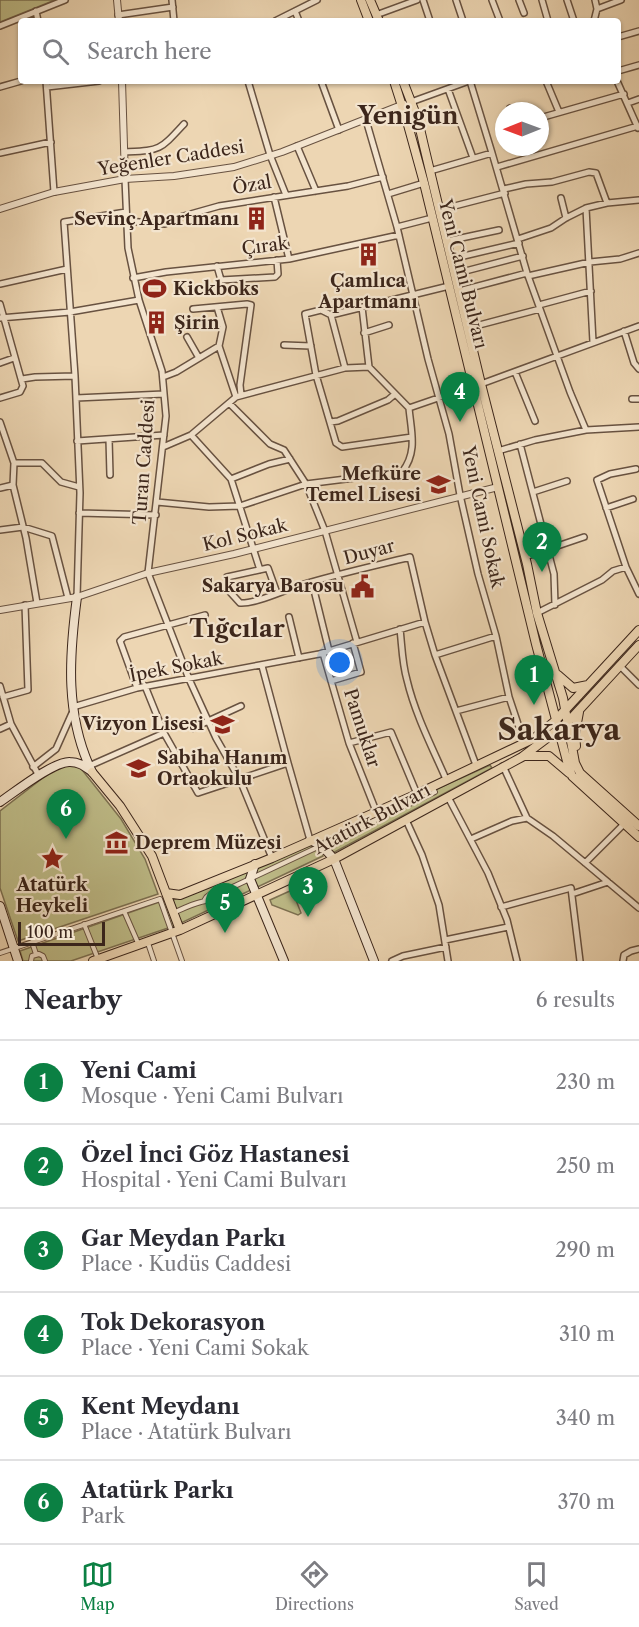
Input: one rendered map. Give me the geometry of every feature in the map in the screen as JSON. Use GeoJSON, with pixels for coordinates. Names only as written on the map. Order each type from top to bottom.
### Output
{"type":"FeatureCollection","features":[{"type":"Feature","properties":{"kind":"main road"},"geometry":{"type":"LineString","coordinates":[[361,0],[374,18]]}},
{"type":"Feature","properties":{"kind":"main road"},"geometry":{"type":"LineString","coordinates":[[370,0],[375,18]]}},
{"type":"Feature","properties":{"kind":"main road","name":"Yeni Cami Bulvarı"},"geometry":{"type":"LineString","coordinates":[[396,84],[407,103],[430,171],[468,328],[498,487],[555,721],[572,776]]}},
{"type":"Feature","properties":{"kind":"main road","name":"Yeni Cami Bulvarı"},"geometry":{"type":"LineString","coordinates":[[404,84],[448,286],[498,451],[537,613],[557,674],[575,763],[580,773],[590,782]]}},
{"type":"Feature","properties":{"kind":"main road"},"geometry":{"type":"LineString","coordinates":[[77,597],[71,652],[73,709],[81,749],[91,769],[120,806],[152,856],[173,913],[176,932]]}},
{"type":"Feature","properties":{"kind":"main road","name":"Atatürk Bulvarı"},"geometry":{"type":"LineString","coordinates":[[167,896],[180,894],[272,858],[376,811],[433,789],[446,779],[533,739],[555,721],[639,630]]}},
{"type":"Feature","properties":{"kind":"main road","name":"Atatürk Bulvarı"},"geometry":{"type":"LineString","coordinates":[[97,960],[176,932],[334,859],[522,757],[558,732],[579,712],[639,645]]}},
{"type":"Feature","properties":{"kind":"main road"},"geometry":{"type":"LineString","coordinates":[[557,674],[573,688],[591,683]]}},
{"type":"Feature","properties":{"kind":"main road"},"geometry":{"type":"LineString","coordinates":[[548,728],[553,709]]}},
{"type":"Feature","properties":{"kind":"main road"},"geometry":{"type":"LineString","coordinates":[[579,712],[575,740],[584,771],[590,782],[639,826]]}},
{"type":"Feature","properties":{"kind":"main road"},"geometry":{"type":"LineString","coordinates":[[522,757],[549,756],[639,837]]}},
{"type":"Feature","properties":{"kind":"main road"},"geometry":{"type":"LineString","coordinates":[[0,802],[54,766],[68,761],[81,763],[91,769]]}},
{"type":"Feature","properties":{"kind":"main road"},"geometry":{"type":"LineString","coordinates":[[310,840],[322,846],[334,859],[374,961]]}},
{"type":"Feature","properties":{"kind":"main road"},"geometry":{"type":"LineString","coordinates":[[255,864],[250,880],[284,961]]}},
{"type":"Feature","properties":{"kind":"main road"},"geometry":{"type":"LineString","coordinates":[[0,906],[10,949],[18,961]]}},
{"type":"Feature","properties":{"kind":"street"},"geometry":{"type":"LineString","coordinates":[[19,18],[65,0]]}},
{"type":"Feature","properties":{"kind":"street"},"geometry":{"type":"LineString","coordinates":[[117,0],[118,18],[180,0]]}},
{"type":"Feature","properties":{"kind":"street"},"geometry":{"type":"LineString","coordinates":[[281,18],[304,3],[317,0]]}},
{"type":"Feature","properties":{"kind":"street"},"geometry":{"type":"LineString","coordinates":[[377,18],[417,0]]}},
{"type":"Feature","properties":{"kind":"street"},"geometry":{"type":"LineString","coordinates":[[423,0],[429,18]]}},
{"type":"Feature","properties":{"kind":"street"},"geometry":{"type":"LineString","coordinates":[[456,0],[462,18]]}},
{"type":"Feature","properties":{"kind":"street"},"geometry":{"type":"LineString","coordinates":[[492,0],[499,18]]}},
{"type":"Feature","properties":{"kind":"street"},"geometry":{"type":"LineString","coordinates":[[519,0],[524,13]]}},
{"type":"Feature","properties":{"kind":"street"},"geometry":{"type":"LineString","coordinates":[[542,0],[547,18]]}},
{"type":"Feature","properties":{"kind":"street"},"geometry":{"type":"LineString","coordinates":[[567,0],[573,18]]}},
{"type":"Feature","properties":{"kind":"street"},"geometry":{"type":"LineString","coordinates":[[595,0],[597,9],[595,18]]}},
{"type":"Feature","properties":{"kind":"street"},"geometry":{"type":"LineString","coordinates":[[597,9],[621,0]]}},
{"type":"Feature","properties":{"kind":"street"},"geometry":{"type":"LineString","coordinates":[[173,3],[174,18]]}},
{"type":"Feature","properties":{"kind":"street"},"geometry":{"type":"LineString","coordinates":[[36,11],[37,18]]}},
{"type":"Feature","properties":{"kind":"street"},"geometry":{"type":"LineString","coordinates":[[295,11],[298,18]]}},
{"type":"Feature","properties":{"kind":"street"},"geometry":{"type":"LineString","coordinates":[[0,26],[18,18]]}},
{"type":"Feature","properties":{"kind":"street"},"geometry":{"type":"LineString","coordinates":[[621,36],[639,31]]}},
{"type":"Feature","properties":{"kind":"street"},"geometry":{"type":"LineString","coordinates":[[621,70],[639,65]]}},
{"type":"Feature","properties":{"kind":"street"},"geometry":{"type":"LineString","coordinates":[[0,87],[18,82]]}},
{"type":"Feature","properties":{"kind":"street"},"geometry":{"type":"LineString","coordinates":[[46,84],[54,192]]}},
{"type":"Feature","properties":{"kind":"street"},"geometry":{"type":"LineString","coordinates":[[122,84],[125,179]]}},
{"type":"Feature","properties":{"kind":"street"},"geometry":{"type":"LineString","coordinates":[[249,84],[270,155],[286,195]]}},
{"type":"Feature","properties":{"kind":"street"},"geometry":{"type":"LineString","coordinates":[[322,84],[339,130]]}},
{"type":"Feature","properties":{"kind":"street"},"geometry":{"type":"LineString","coordinates":[[471,84],[519,241],[527,275],[586,430]]}},
{"type":"Feature","properties":{"kind":"street"},"geometry":{"type":"LineString","coordinates":[[549,84],[559,112]]}},
{"type":"Feature","properties":{"kind":"street"},"geometry":{"type":"LineString","coordinates":[[497,167],[638,128],[619,84]]}},
{"type":"Feature","properties":{"kind":"street"},"geometry":{"type":"LineString","coordinates":[[407,103],[450,86],[473,158]]}},
{"type":"Feature","properties":{"kind":"street"},"geometry":{"type":"LineString","coordinates":[[549,115],[624,94]]}},
{"type":"Feature","properties":{"kind":"street"},"geometry":{"type":"LineString","coordinates":[[628,103],[639,99]]}},
{"type":"Feature","properties":{"kind":"street","name":"Yeğenler Caddesi"},"geometry":{"type":"LineString","coordinates":[[0,209],[54,192],[125,179],[174,176],[234,167],[297,146],[407,103]]}},
{"type":"Feature","properties":{"kind":"street","name":"Yeni Cami Sokak"},"geometry":{"type":"LineString","coordinates":[[366,120],[397,227],[428,359],[449,434],[478,574],[496,636],[509,697],[521,733],[533,739]]}},
{"type":"Feature","properties":{"kind":"street"},"geometry":{"type":"LineString","coordinates":[[125,153],[161,148],[184,124]]}},
{"type":"Feature","properties":{"kind":"street"},"geometry":{"type":"LineString","coordinates":[[0,153],[51,142]]}},
{"type":"Feature","properties":{"kind":"street"},"geometry":{"type":"LineString","coordinates":[[297,146],[316,191]]}},
{"type":"Feature","properties":{"kind":"street"},"geometry":{"type":"LineString","coordinates":[[430,171],[492,153]]}},
{"type":"Feature","properties":{"kind":"street"},"geometry":{"type":"LineString","coordinates":[[439,210],[526,184],[552,182],[590,172],[596,173],[607,203]]}},
{"type":"Feature","properties":{"kind":"street","name":"Özal"},"geometry":{"type":"LineString","coordinates":[[127,221],[165,224],[180,217],[219,206],[348,186],[383,177]]}},
{"type":"Feature","properties":{"kind":"street","name":"Turan Caddesi"},"geometry":{"type":"LineString","coordinates":[[125,179],[128,248],[133,278],[163,377],[166,416],[148,573]]}},
{"type":"Feature","properties":{"kind":"street"},"geometry":{"type":"LineString","coordinates":[[388,194],[424,183]]}},
{"type":"Feature","properties":{"kind":"street"},"geometry":{"type":"LineString","coordinates":[[274,198],[290,259]]}},
{"type":"Feature","properties":{"kind":"street"},"geometry":{"type":"LineString","coordinates":[[561,198],[566,218]]}},
{"type":"Feature","properties":{"kind":"street"},"geometry":{"type":"LineString","coordinates":[[451,259],[519,241],[551,228],[586,208],[607,203],[639,200]]}},
{"type":"Feature","properties":{"kind":"street"},"geometry":{"type":"LineString","coordinates":[[586,208],[592,342]]}},
{"type":"Feature","properties":{"kind":"street"},"geometry":{"type":"LineString","coordinates":[[77,597],[79,487],[76,398],[64,222],[126,212]]}},
{"type":"Feature","properties":{"kind":"street"},"geometry":{"type":"LineString","coordinates":[[397,227],[432,218]]}},
{"type":"Feature","properties":{"kind":"street"},"geometry":{"type":"LineString","coordinates":[[447,241],[499,230]]}},
{"type":"Feature","properties":{"kind":"street","name":"Çırak"},"geometry":{"type":"LineString","coordinates":[[133,278],[166,272],[290,259],[399,235]]}},
{"type":"Feature","properties":{"kind":"street"},"geometry":{"type":"LineString","coordinates":[[459,291],[590,262],[620,259],[639,253]]}},
{"type":"Feature","properties":{"kind":"street"},"geometry":{"type":"LineString","coordinates":[[454,274],[523,256]]}},
{"type":"Feature","properties":{"kind":"street"},"geometry":{"type":"LineString","coordinates":[[217,266],[221,280],[275,277],[278,274],[277,260]]}},
{"type":"Feature","properties":{"kind":"street"},"geometry":{"type":"LineString","coordinates":[[0,284],[67,269]]}},
{"type":"Feature","properties":{"kind":"street"},"geometry":{"type":"LineString","coordinates":[[412,436],[342,447],[336,443],[316,375],[305,314],[321,310],[331,315],[448,286]]}},
{"type":"Feature","properties":{"kind":"street"},"geometry":{"type":"LineString","coordinates":[[468,328],[591,291]]}},
{"type":"Feature","properties":{"kind":"street"},"geometry":{"type":"LineString","coordinates":[[1,317],[70,312],[139,300]]}},
{"type":"Feature","properties":{"kind":"street"},"geometry":{"type":"LineString","coordinates":[[193,309],[248,303],[251,305],[239,396]]}},
{"type":"Feature","properties":{"kind":"street"},"geometry":{"type":"LineString","coordinates":[[0,304],[1,317],[23,386],[20,392],[0,398]]}},
{"type":"Feature","properties":{"kind":"street"},"geometry":{"type":"LineString","coordinates":[[217,307],[223,327],[219,346],[239,396]]}},
{"type":"Feature","properties":{"kind":"street"},"geometry":{"type":"LineString","coordinates":[[157,502],[209,507],[240,506],[306,483],[402,472],[410,462],[414,445],[409,408],[369,367],[362,307]]}},
{"type":"Feature","properties":{"kind":"street"},"geometry":{"type":"LineString","coordinates":[[331,315],[345,368]]}},
{"type":"Feature","properties":{"kind":"street"},"geometry":{"type":"LineString","coordinates":[[364,333],[389,325]]}},
{"type":"Feature","properties":{"kind":"street"},"geometry":{"type":"LineString","coordinates":[[409,408],[639,326]]}},
{"type":"Feature","properties":{"kind":"street"},"geometry":{"type":"LineString","coordinates":[[624,331],[634,363],[639,369]]}},
{"type":"Feature","properties":{"kind":"street"},"geometry":{"type":"LineString","coordinates":[[187,337],[200,358]]}},
{"type":"Feature","properties":{"kind":"street"},"geometry":{"type":"LineString","coordinates":[[284,345],[311,346]]}},
{"type":"Feature","properties":{"kind":"street"},"geometry":{"type":"LineString","coordinates":[[163,377],[176,372],[219,346]]}},
{"type":"Feature","properties":{"kind":"street"},"geometry":{"type":"LineString","coordinates":[[0,363],[14,358]]}},
{"type":"Feature","properties":{"kind":"street"},"geometry":{"type":"LineString","coordinates":[[163,447],[191,435],[239,396],[345,368],[369,367]]}},
{"type":"Feature","properties":{"kind":"street"},"geometry":{"type":"LineString","coordinates":[[515,372],[535,422]]}},
{"type":"Feature","properties":{"kind":"street"},"geometry":{"type":"LineString","coordinates":[[22,380],[35,377],[75,376]]}},
{"type":"Feature","properties":{"kind":"street"},"geometry":{"type":"LineString","coordinates":[[76,398],[164,394]]}},
{"type":"Feature","properties":{"kind":"street"},"geometry":{"type":"LineString","coordinates":[[330,422],[338,421],[388,400],[395,394]]}},
{"type":"Feature","properties":{"kind":"street"},"geometry":{"type":"LineString","coordinates":[[229,403],[270,444],[284,450],[306,483],[325,531],[361,672],[331,681]]}},
{"type":"Feature","properties":{"kind":"street"},"geometry":{"type":"LineString","coordinates":[[0,422],[14,463],[13,485],[37,603]]}},
{"type":"Feature","properties":{"kind":"street"},"geometry":{"type":"LineString","coordinates":[[498,451],[519,444],[586,430],[639,427]]}},
{"type":"Feature","properties":{"kind":"street"},"geometry":{"type":"LineString","coordinates":[[77,441],[164,435]]}},
{"type":"Feature","properties":{"kind":"street"},"geometry":{"type":"LineString","coordinates":[[191,435],[231,479],[260,570],[268,568],[277,592]]}},
{"type":"Feature","properties":{"kind":"street"},"geometry":{"type":"LineString","coordinates":[[109,439],[110,475]]}},
{"type":"Feature","properties":{"kind":"street"},"geometry":{"type":"LineString","coordinates":[[519,444],[554,574],[555,605]]}},
{"type":"Feature","properties":{"kind":"street"},"geometry":{"type":"LineString","coordinates":[[231,479],[269,464],[290,459]]}},
{"type":"Feature","properties":{"kind":"street"},"geometry":{"type":"LineString","coordinates":[[14,463],[42,463],[62,482],[79,487]]}},
{"type":"Feature","properties":{"kind":"street"},"geometry":{"type":"LineString","coordinates":[[636,469],[610,474],[597,480],[626,567],[639,594]]}},
{"type":"Feature","properties":{"kind":"street"},"geometry":{"type":"LineString","coordinates":[[533,492],[567,481]]}},
{"type":"Feature","properties":{"kind":"street"},"geometry":{"type":"LineString","coordinates":[[0,488],[13,485]]}},
{"type":"Feature","properties":{"kind":"street","name":"Kol Sokak"},"geometry":{"type":"LineString","coordinates":[[0,610],[77,597],[148,573],[498,487]]}},
{"type":"Feature","properties":{"kind":"street"},"geometry":{"type":"LineString","coordinates":[[606,508],[633,500]]}},
{"type":"Feature","properties":{"kind":"street"},"geometry":{"type":"LineString","coordinates":[[79,513],[156,515]]}},
{"type":"Feature","properties":{"kind":"street"},"geometry":{"type":"LineString","coordinates":[[0,530],[23,527],[52,536],[68,598]]}},
{"type":"Feature","properties":{"kind":"street"},"geometry":{"type":"LineString","coordinates":[[525,557],[584,537]]}},
{"type":"Feature","properties":{"kind":"street","name":"Duyar"},"geometry":{"type":"LineString","coordinates":[[260,570],[227,577],[230,592],[240,603],[249,604],[277,592],[410,557],[435,655],[476,765]]}},
{"type":"Feature","properties":{"kind":"street"},"geometry":{"type":"LineString","coordinates":[[537,613],[602,580],[613,571],[626,567]]}},
{"type":"Feature","properties":{"kind":"street"},"geometry":{"type":"LineString","coordinates":[[148,573],[189,679],[208,721],[240,780],[272,858]]}},
{"type":"Feature","properties":{"kind":"street","name":"Pamuklar"},"geometry":{"type":"LineString","coordinates":[[312,582],[331,681],[349,742],[376,811]]}},
{"type":"Feature","properties":{"kind":"street"},"geometry":{"type":"LineString","coordinates":[[3,697],[28,690],[25,605]]}},
{"type":"Feature","properties":{"kind":"street"},"geometry":{"type":"LineString","coordinates":[[137,688],[120,641],[205,615]]}},
{"type":"Feature","properties":{"kind":"street"},"geometry":{"type":"LineString","coordinates":[[290,617],[299,658]]}},
{"type":"Feature","properties":{"kind":"street","name":"İpek Sokak"},"geometry":{"type":"LineString","coordinates":[[73,709],[145,686],[262,666],[326,652],[425,622]]}},
{"type":"Feature","properties":{"kind":"street"},"geometry":{"type":"LineString","coordinates":[[400,629],[407,682],[446,779]]}},
{"type":"Feature","properties":{"kind":"street"},"geometry":{"type":"LineString","coordinates":[[435,655],[496,636]]}},
{"type":"Feature","properties":{"kind":"street"},"geometry":{"type":"LineString","coordinates":[[262,666],[310,840]]}},
{"type":"Feature","properties":{"kind":"street"},"geometry":{"type":"LineString","coordinates":[[620,666],[639,685]]}},
{"type":"Feature","properties":{"kind":"street"},"geometry":{"type":"LineString","coordinates":[[0,686],[11,724],[39,776]]}},
{"type":"Feature","properties":{"kind":"street"},"geometry":{"type":"LineString","coordinates":[[145,686],[164,733],[198,793],[288,763]]}},
{"type":"Feature","properties":{"kind":"street"},"geometry":{"type":"LineString","coordinates":[[456,711],[509,697]]}},
{"type":"Feature","properties":{"kind":"street"},"geometry":{"type":"LineString","coordinates":[[193,728],[241,706]]}},
{"type":"Feature","properties":{"kind":"street"},"geometry":{"type":"LineString","coordinates":[[33,767],[56,749],[73,709]]}},
{"type":"Feature","properties":{"kind":"street"},"geometry":{"type":"LineString","coordinates":[[0,729],[11,724]]}},
{"type":"Feature","properties":{"kind":"street"},"geometry":{"type":"LineString","coordinates":[[349,742],[391,732],[417,794]]}},
{"type":"Feature","properties":{"kind":"street"},"geometry":{"type":"LineString","coordinates":[[91,769],[164,733]]}},
{"type":"Feature","properties":{"kind":"street"},"geometry":{"type":"LineString","coordinates":[[503,766],[528,818],[554,836],[638,906]]}},
{"type":"Feature","properties":{"kind":"street"},"geometry":{"type":"LineString","coordinates":[[173,913],[219,898],[222,892],[322,846],[433,789],[444,799],[471,839],[488,873],[508,927],[517,961]]}},
{"type":"Feature","properties":{"kind":"street"},"geometry":{"type":"LineString","coordinates":[[471,839],[512,821],[528,818]]}},
{"type":"Feature","properties":{"kind":"street"},"geometry":{"type":"LineString","coordinates":[[406,819],[422,855],[439,905],[448,961]]}},
{"type":"Feature","properties":{"kind":"street"},"geometry":{"type":"LineString","coordinates":[[585,863],[624,824]]}},
{"type":"Feature","properties":{"kind":"street"},"geometry":{"type":"LineString","coordinates":[[572,894],[608,882]]}},
{"type":"Feature","properties":{"kind":"street"},"geometry":{"type":"LineString","coordinates":[[501,907],[571,888],[580,961]]}},
{"type":"Feature","properties":{"kind":"street"},"geometry":{"type":"LineString","coordinates":[[0,951],[160,899],[176,932],[182,961]]}},
{"type":"Feature","properties":{"kind":"street"},"geometry":{"type":"LineString","coordinates":[[124,911],[154,961]]}},
{"type":"Feature","properties":{"kind":"street"},"geometry":{"type":"LineString","coordinates":[[84,924],[97,960]]}},
{"type":"Feature","properties":{"kind":"street"},"geometry":{"type":"LineString","coordinates":[[392,961],[508,927]]}},
{"type":"Feature","properties":{"kind":"street"},"geometry":{"type":"LineString","coordinates":[[32,942],[36,954]]}},
{"type":"Feature","properties":{"kind":"street"},"geometry":{"type":"LineString","coordinates":[[623,961],[624,956],[631,951],[639,950]]}},
{"type":"Feature","properties":{"kind":"street"},"geometry":{"type":"LineString","coordinates":[[31,961],[32,956],[36,954]]}},
{"type":"Feature","properties":{"kind":"street"},"geometry":{"type":"LineString","coordinates":[[36,954],[43,956],[45,961]]}},
{"type":"Feature","properties":{"kind":"shaded area"},"geometry":{"type":"Polygon","coordinates":[[[0,0],[55,0],[0,22],[0,0]]]}},
{"type":"Feature","properties":{"kind":"shaded area"},"geometry":{"type":"Polygon","coordinates":[[[490,765],[492,768],[331,854],[323,840],[490,765]]]}},
{"type":"Feature","properties":{"kind":"shaded area"},"geometry":{"type":"Polygon","coordinates":[[[79,766],[121,819],[145,859],[158,894],[18,941],[0,888],[0,811],[57,767],[79,766]]]}},
{"type":"Feature","properties":{"kind":"shaded area"},"geometry":{"type":"Polygon","coordinates":[[[309,845],[321,850],[323,856],[181,923],[173,900],[309,845]]]}},
{"type":"Feature","properties":{"kind":"shaded area"},"geometry":{"type":"Polygon","coordinates":[[[292,890],[301,913],[298,915],[272,905],[270,900],[292,890]]]}},
{"type":"Feature","properties":{"kind":"shaded area"},"geometry":{"type":"Polygon","coordinates":[[[165,900],[174,926],[71,961],[23,961],[20,951],[165,900]]]}},
{"type":"Feature","properties":{"kind":"place","name":"Sevinç Apartmanı"},"geometry":{"type":"Point","coordinates":[257,219]}},
{"type":"Feature","properties":{"kind":"place","name":"Çamlıca Apartmanı"},"geometry":{"type":"Point","coordinates":[368,255]}},
{"type":"Feature","properties":{"kind":"place","name":"Kickboks"},"geometry":{"type":"Point","coordinates":[155,289]}},
{"type":"Feature","properties":{"kind":"place","name":"Şirin"},"geometry":{"type":"Point","coordinates":[156,323]}},
{"type":"Feature","properties":{"kind":"place","name":"Tok Dekorasyon"},"geometry":{"type":"Point","coordinates":[460,422]}},
{"type":"Feature","properties":{"kind":"place","name":"Mefküre Temel Lisesi"},"geometry":{"type":"Point","coordinates":[439,484]}},
{"type":"Feature","properties":{"kind":"place","name":"Özel İnci Göz Hastanesi"},"geometry":{"type":"Point","coordinates":[542,572]}},
{"type":"Feature","properties":{"kind":"place","name":"Sakarya Barosu"},"geometry":{"type":"Point","coordinates":[362,586]}},
{"type":"Feature","properties":{"kind":"place","name":"Yeni Cami"},"geometry":{"type":"Point","coordinates":[534,705]}},
{"type":"Feature","properties":{"kind":"place","name":"Vizyon Lisesi"},"geometry":{"type":"Point","coordinates":[222,724]}},
{"type":"Feature","properties":{"kind":"place","name":"Sabiha Hanım Ortaokulu"},"geometry":{"type":"Point","coordinates":[139,768]}},
{"type":"Feature","properties":{"kind":"place","name":"Atatürk Parkı"},"geometry":{"type":"Point","coordinates":[66,839]}},
{"type":"Feature","properties":{"kind":"place","name":"Deprem Müzesi"},"geometry":{"type":"Point","coordinates":[117,843]}},
{"type":"Feature","properties":{"kind":"place","name":"Atatürk Heykeli"},"geometry":{"type":"Point","coordinates":[52,859]}},
{"type":"Feature","properties":{"kind":"place","name":"Gar Meydan Parkı"},"geometry":{"type":"Point","coordinates":[308,917]}},
{"type":"Feature","properties":{"kind":"place","name":"Kent Meydanı"},"geometry":{"type":"Point","coordinates":[225,933]}},
{"type":"Feature","properties":{"kind":"district","name":"Yenigün"},"geometry":{"type":"Point","coordinates":[408,115]}},
{"type":"Feature","properties":{"kind":"district","name":"Tığcılar"},"geometry":{"type":"Point","coordinates":[237,628]}},
{"type":"Feature","properties":{"kind":"district","name":"Sakarya"},"geometry":{"type":"Point","coordinates":[559,729]}}]}
